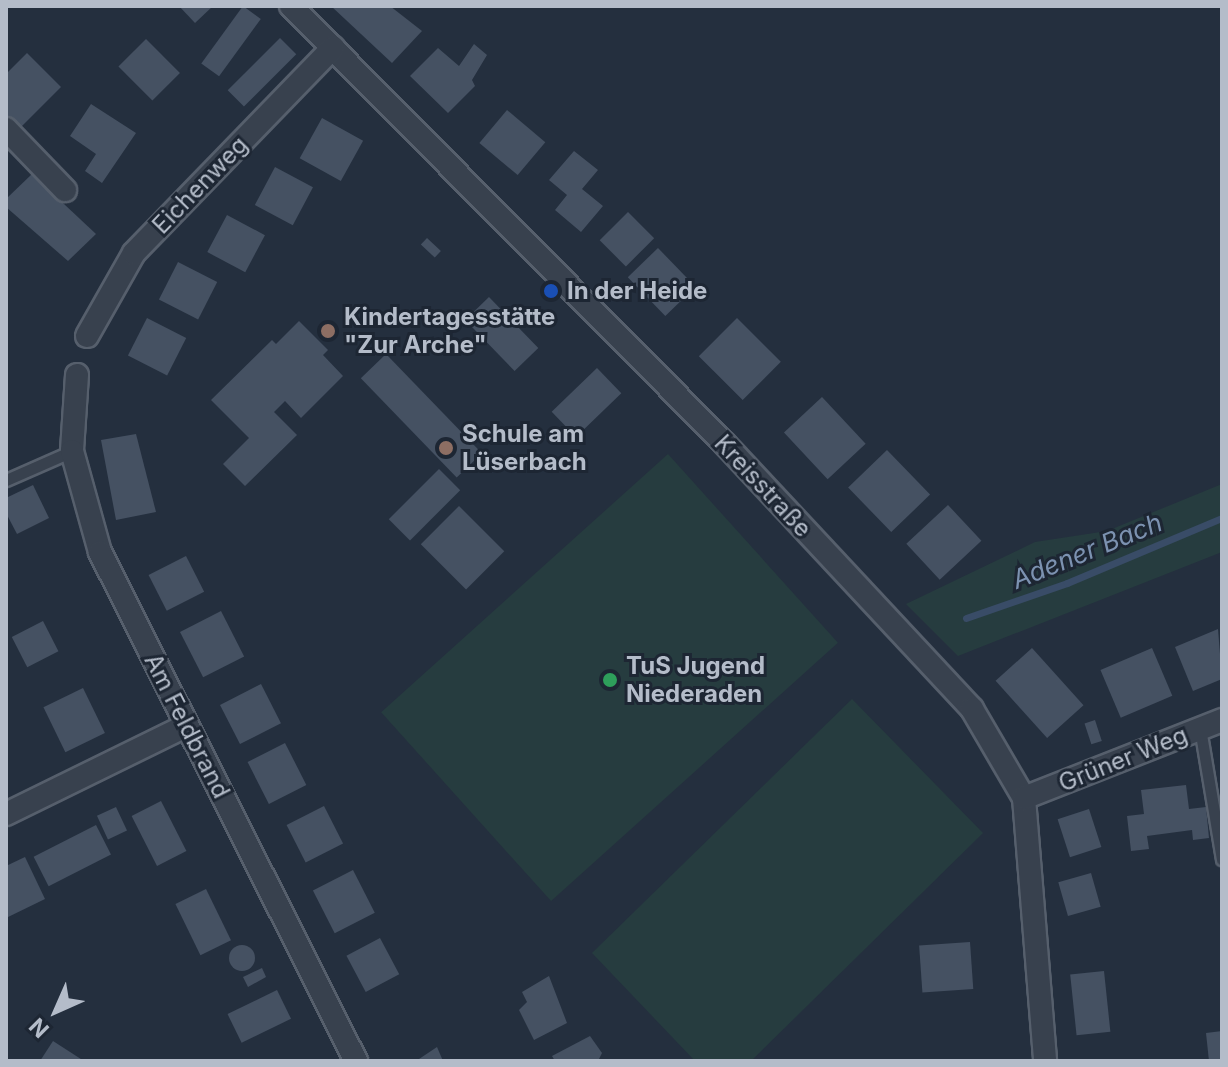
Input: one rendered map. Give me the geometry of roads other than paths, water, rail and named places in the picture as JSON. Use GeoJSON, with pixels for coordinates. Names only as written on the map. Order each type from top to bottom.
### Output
{"type":"FeatureCollection","features":[{"type":"Feature","properties":{"kind":"street","name":"Kreisstraße"},"geometry":{"type":"LineString","coordinates":[[291,6],[725,444],[972,709],[1024,798],[1045,1061]]}},
{"type":"Feature","properties":{"kind":"street","name":"Eichenweg"},"geometry":{"type":"LineString","coordinates":[[87,336],[134,253],[333,48]]}},
{"type":"Feature","properties":{"kind":"street"},"geometry":{"type":"LineString","coordinates":[[6,129],[65,190]]}},
{"type":"Feature","properties":{"kind":"street","name":"Am Feldbrand"},"geometry":{"type":"LineString","coordinates":[[77,375],[72,451],[100,552],[356,1061]]}},
{"type":"Feature","properties":{"kind":"street","name":"Grüner Weg"},"geometry":{"type":"LineString","coordinates":[[1024,798],[1222,720]]}},
{"type":"Feature","properties":{"kind":"street"},"geometry":{"type":"LineString","coordinates":[[6,814],[186,726]]}},
{"type":"Feature","properties":{"kind":"lane"},"geometry":{"type":"LineString","coordinates":[[6,480],[72,451]]}},
{"type":"Feature","properties":{"kind":"lane"},"geometry":{"type":"LineString","coordinates":[[1200,728],[1222,859]]}},
{"type":"Feature","properties":{"kind":"waterway","name":"Adener Bach"},"geometry":{"type":"LineString","coordinates":[[966,618],[1067,583],[1222,518]]}},
{"type":"Feature","properties":{"kind":"place","name":"In der Heide"},"geometry":{"type":"Point","coordinates":[551,291]}},
{"type":"Feature","properties":{"kind":"place","name":"Kindertagesstätte \"Zur Arche\""},"geometry":{"type":"Point","coordinates":[328,331]}},
{"type":"Feature","properties":{"kind":"place","name":"Schule am Lüserbach"},"geometry":{"type":"Point","coordinates":[446,448]}},
{"type":"Feature","properties":{"kind":"place","name":"TuS Jugend Niederaden"},"geometry":{"type":"Point","coordinates":[610,680]}}]}
